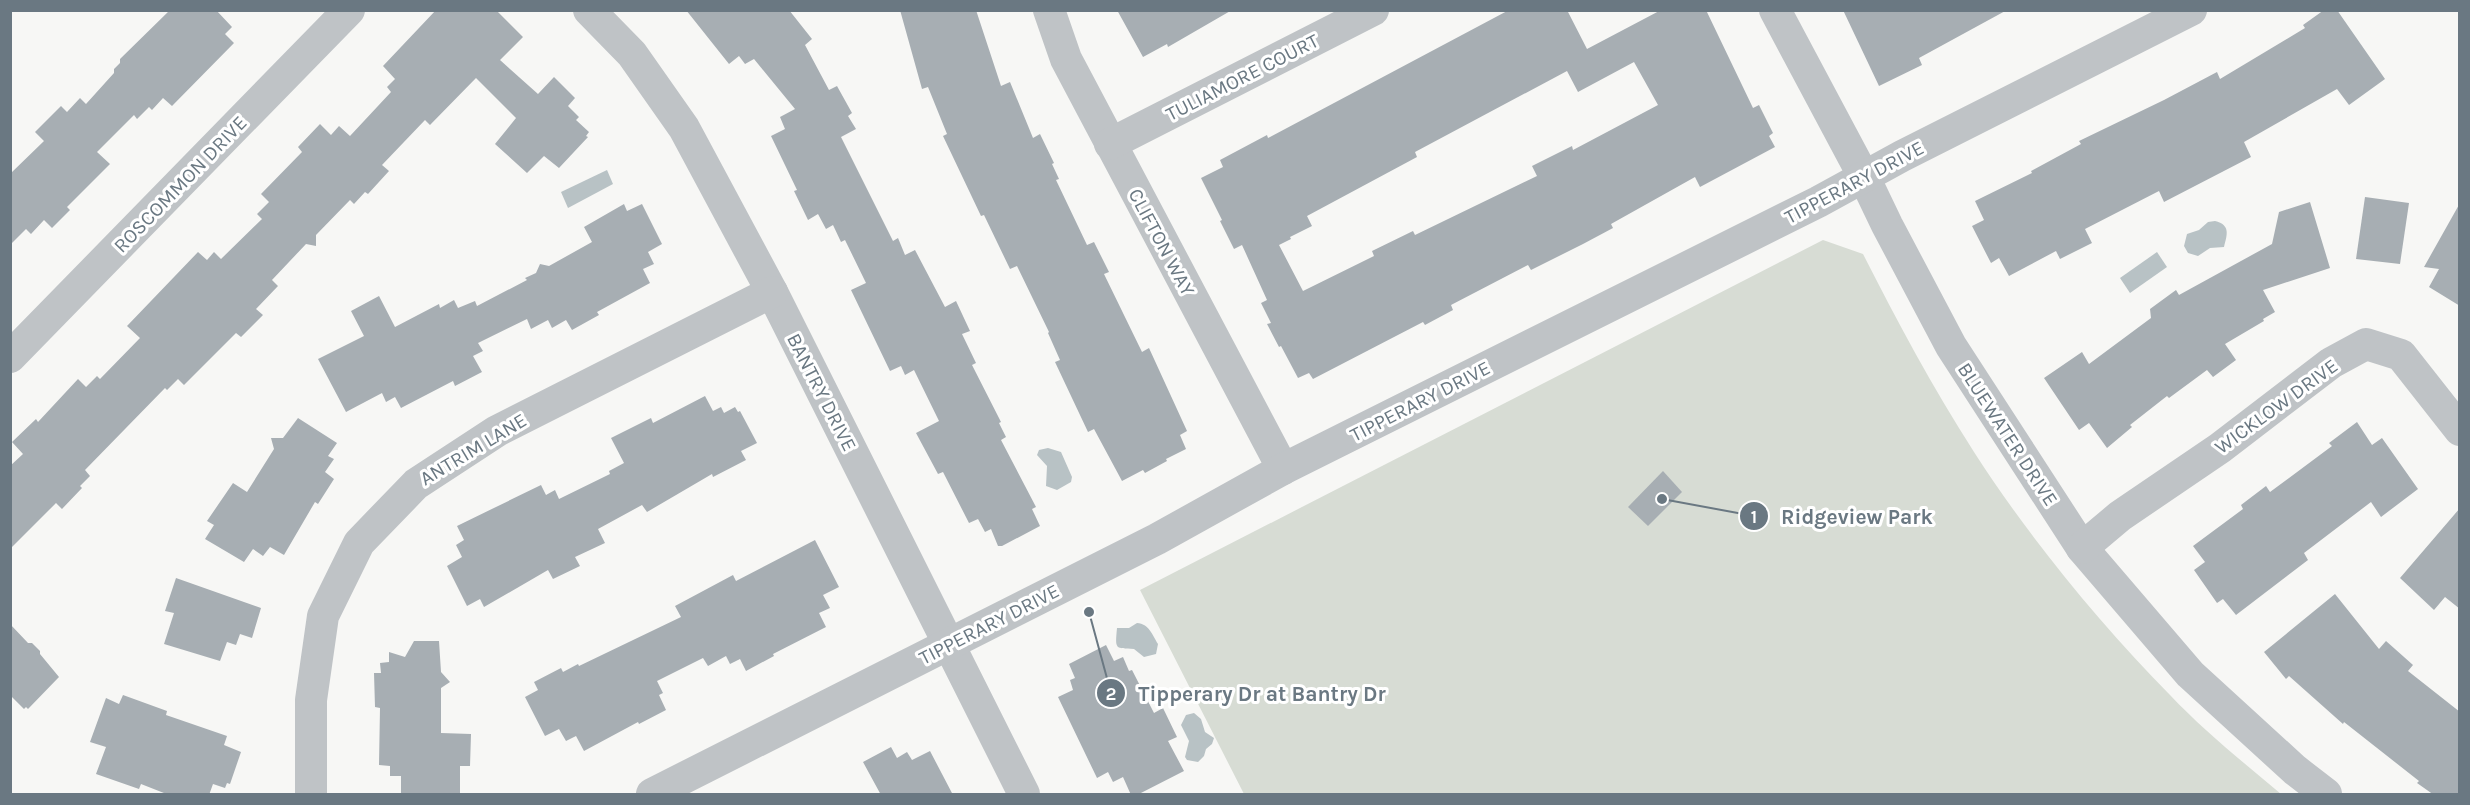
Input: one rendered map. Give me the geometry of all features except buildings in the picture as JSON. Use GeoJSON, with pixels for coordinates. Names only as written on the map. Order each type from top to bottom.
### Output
{"type":"FeatureCollection","features":[{"type":"Feature","properties":{"kind":"street","name":"ROSCOMMON DRIVE"},"geometry":{"type":"LineString","coordinates":[[10,357],[349,10]]}},
{"type":"Feature","properties":{"kind":"street","name":"BANTRY DRIVE"},"geometry":{"type":"LineString","coordinates":[[589,10],[632,54],[684,128],[772,292],[1024,795]]}},
{"type":"Feature","properties":{"kind":"street","name":"CLIFTON WAY"},"geometry":{"type":"LineString","coordinates":[[1049,10],[1066,59],[1283,470]]}},
{"type":"Feature","properties":{"kind":"street","name":"TULIAMORE COURT"},"geometry":{"type":"LineString","coordinates":[[1110,144],[1373,10]]}},
{"type":"Feature","properties":{"kind":"street","name":"BLUEWATER DRIVE"},"geometry":{"type":"LineString","coordinates":[[1775,10],[1951,346],[2082,548],[2190,674],[2295,770],[2326,795]]}},
{"type":"Feature","properties":{"kind":"street","name":"TIPPERARY DRIVE"},"geometry":{"type":"LineString","coordinates":[[652,795],[1157,538],[1283,470],[2191,10]]}},
{"type":"Feature","properties":{"kind":"street","name":"ANTRIM LANE"},"geometry":{"type":"LineString","coordinates":[[311,795],[311,700],[322,616],[359,543],[416,484],[497,431],[772,292]]}},
{"type":"Feature","properties":{"kind":"street","name":"WICKLOW DRIVE"},"geometry":{"type":"LineString","coordinates":[[2082,548],[2120,516],[2220,448],[2331,363],[2366,344],[2401,355],[2460,430]]}},
{"type":"Feature","properties":{"kind":"shaded area"},"geometry":{"type":"Polygon","coordinates":[[[607,170],[613,184],[568,208],[561,192],[607,170]]]}},
{"type":"Feature","properties":{"kind":"shaded area"},"geometry":{"type":"Polygon","coordinates":[[[2215,221],[2226,228],[2224,247],[2210,248],[2198,256],[2188,253],[2184,246],[2187,234],[2199,230],[2208,222],[2215,221]]]}},
{"type":"Feature","properties":{"kind":"shaded area"},"geometry":{"type":"Polygon","coordinates":[[[1823,240],[1863,254],[1916,354],[1959,428],[2017,515],[2091,609],[2183,708],[2281,794],[1244,794],[1140,590],[1823,240]]]}},
{"type":"Feature","properties":{"kind":"shaded area"},"geometry":{"type":"Polygon","coordinates":[[[2157,252],[2167,267],[2130,293],[2120,278],[2157,252]]]}},
{"type":"Feature","properties":{"kind":"shaded area"},"geometry":{"type":"Polygon","coordinates":[[[1048,448],[1061,452],[1072,477],[1071,482],[1057,490],[1046,486],[1047,466],[1037,455],[1039,450],[1048,448]]]}},
{"type":"Feature","properties":{"kind":"shaded area"},"geometry":{"type":"Polygon","coordinates":[[[1137,623],[1147,627],[1152,633],[1158,644],[1156,654],[1144,657],[1134,649],[1120,648],[1116,644],[1117,628],[1129,628],[1137,623]]]}},
{"type":"Feature","properties":{"kind":"shaded area"},"geometry":{"type":"Polygon","coordinates":[[[1194,713],[1201,719],[1205,732],[1214,738],[1198,762],[1187,760],[1185,757],[1189,741],[1181,725],[1186,715],[1194,713]]]}},
{"type":"Feature","properties":{"kind":"place","name":"Ridgeview Park"},"geometry":{"type":"Point","coordinates":[1662,499]}},
{"type":"Feature","properties":{"kind":"place","name":"Tipperary Dr at Bantry Dr"},"geometry":{"type":"Point","coordinates":[1089,612]}}]}
